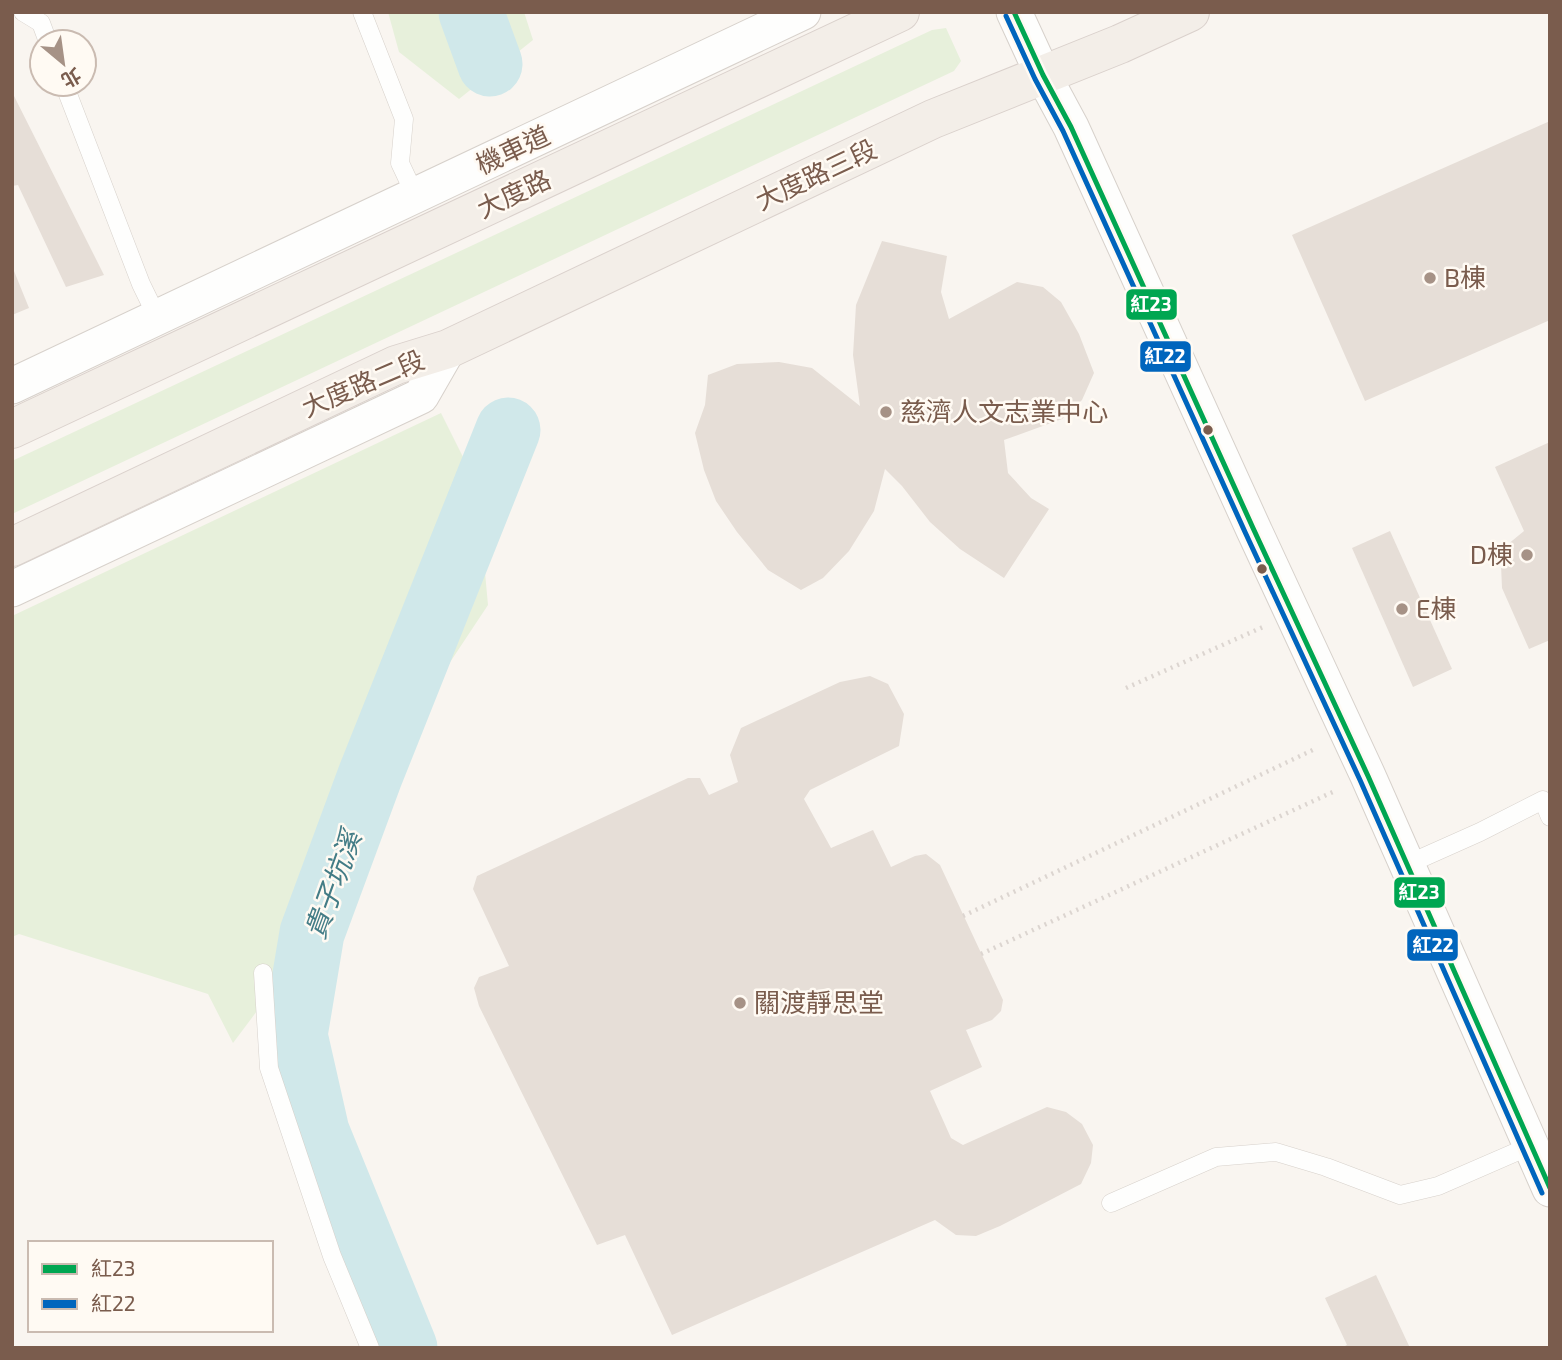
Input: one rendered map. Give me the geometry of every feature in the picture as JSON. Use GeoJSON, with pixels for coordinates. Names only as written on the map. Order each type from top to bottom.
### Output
{"type":"FeatureCollection","features":[{"type":"Feature","properties":{"kind":"main road","name":"大度路"},"geometry":{"type":"LineString","coordinates":[[166,335],[436,230],[900,12]]}},
{"type":"Feature","properties":{"kind":"main road","name":"大度路三段"},"geometry":{"type":"LineString","coordinates":[[448,349],[933,119],[1190,12]]}},
{"type":"Feature","properties":{"kind":"main road"},"geometry":{"type":"LineString","coordinates":[[12,429],[166,335]]}},
{"type":"Feature","properties":{"kind":"main road","name":"大度路二段"},"geometry":{"type":"LineString","coordinates":[[12,547],[396,365],[448,349]]}},
{"type":"Feature","properties":{"kind":"street","name":"機車道"},"geometry":{"type":"LineString","coordinates":[[428,189],[803,12]]}},
{"type":"Feature","properties":{"kind":"street"},"geometry":{"type":"LineString","coordinates":[[1014,12],[1071,127],[1368,776],[1550,1189]]}},
{"type":"Feature","properties":{"kind":"street"},"geometry":{"type":"LineString","coordinates":[[12,386],[166,335],[428,189]]}},
{"type":"Feature","properties":{"kind":"street","name":"大度路二段"},"geometry":{"type":"LineString","coordinates":[[12,589],[421,396],[448,349]]}},
{"type":"Feature","properties":{"kind":"lane"},"geometry":{"type":"LineString","coordinates":[[23,12],[41,23],[43,28]]}},
{"type":"Feature","properties":{"kind":"lane"},"geometry":{"type":"LineString","coordinates":[[362,12],[404,119],[400,163],[428,189]]}},
{"type":"Feature","properties":{"kind":"lane"},"geometry":{"type":"LineString","coordinates":[[69,98],[141,284],[166,335]]}},
{"type":"Feature","properties":{"kind":"lane"},"geometry":{"type":"LineString","coordinates":[[1406,865],[1543,800],[1550,817]]}},
{"type":"Feature","properties":{"kind":"lane"},"geometry":{"type":"LineString","coordinates":[[263,973],[269,1068],[332,1256],[370,1348]]}},
{"type":"Feature","properties":{"kind":"lane"},"geometry":{"type":"LineString","coordinates":[[1111,1203],[1216,1157],[1276,1152],[1326,1167],[1400,1195],[1437,1186],[1530,1146]]}},
{"type":"Feature","properties":{"kind":"path"},"geometry":{"type":"LineString","coordinates":[[1126,688],[1292,614]]}},
{"type":"Feature","properties":{"kind":"path"},"geometry":{"type":"LineString","coordinates":[[963,916],[1347,734]]}},
{"type":"Feature","properties":{"kind":"path"},"geometry":{"type":"LineString","coordinates":[[981,954],[1368,776]]}},
{"type":"Feature","properties":{"kind":"green space"},"geometry":{"type":"Polygon","coordinates":[[[388,12],[524,12],[533,40],[459,99],[399,52],[388,12]]]}},
{"type":"Feature","properties":{"kind":"green space"},"geometry":{"type":"Polygon","coordinates":[[[946,28],[961,61],[954,71],[12,514],[12,461],[932,30],[946,28]]]}},
{"type":"Feature","properties":{"kind":"green space"},"geometry":{"type":"Polygon","coordinates":[[[441,413],[477,485],[488,605],[417,712],[322,833],[275,987],[233,1043],[208,994],[19,934],[12,937],[12,616],[441,413]]]}},
{"type":"Feature","properties":{"kind":"building"},"geometry":{"type":"Polygon","coordinates":[[[12,92],[104,275],[66,287],[18,185],[12,186],[12,92]]]}},
{"type":"Feature","properties":{"kind":"building","name":"B棟"},"geometry":{"type":"Polygon","coordinates":[[[1550,121],[1550,320],[1365,401],[1292,235],[1550,121]]]}},
{"type":"Feature","properties":{"kind":"building","name":"慈濟人文志業中心"},"geometry":{"type":"Polygon","coordinates":[[[882,241],[947,256],[941,292],[949,319],[1017,282],[1043,287],[1061,302],[1079,334],[1094,373],[1082,400],[1062,419],[1004,440],[1008,473],[1031,498],[1049,509],[1004,578],[960,549],[930,522],[885,469],[874,511],[849,551],[823,578],[801,590],[768,570],[737,532],[716,501],[704,470],[695,433],[705,405],[708,375],[737,364],[779,362],[812,368],[860,406],[853,355],[856,305],[882,241]]]}},
{"type":"Feature","properties":{"kind":"building"},"geometry":{"type":"Polygon","coordinates":[[[12,266],[29,308],[12,315],[12,266]]]}},
{"type":"Feature","properties":{"kind":"building","name":"D棟"},"geometry":{"type":"Polygon","coordinates":[[[1550,442],[1550,640],[1529,649],[1502,588],[1501,565],[1507,545],[1524,531],[1495,467],[1550,442]]]}},
{"type":"Feature","properties":{"kind":"building","name":"E棟"},"geometry":{"type":"Polygon","coordinates":[[[1390,531],[1452,669],[1413,687],[1352,548],[1390,531]]]}},
{"type":"Feature","properties":{"kind":"building","name":"關渡靜思堂"},"geometry":{"type":"Polygon","coordinates":[[[870,676],[888,684],[904,714],[899,746],[810,790],[804,799],[831,848],[873,830],[891,867],[926,854],[940,865],[1003,1000],[1001,1011],[992,1020],[966,1030],[982,1067],[930,1091],[951,1138],[963,1145],[1047,1107],[1066,1112],[1082,1124],[1093,1145],[1091,1163],[1081,1184],[976,1236],[956,1235],[935,1220],[672,1335],[625,1235],[597,1245],[479,1006],[474,988],[479,977],[509,966],[473,889],[477,876],[688,778],[700,778],[709,795],[738,782],[730,755],[741,728],[840,682],[870,676]]]}},
{"type":"Feature","properties":{"kind":"building"},"geometry":{"type":"Polygon","coordinates":[[[1376,1275],[1410,1348],[1341,1348],[1347,1345],[1325,1298],[1376,1275]]]}},
{"type":"Feature","properties":{"kind":"waterway","name":"貴子坑溪"},"geometry":{"type":"LineString","coordinates":[[471,12],[490,64]]}},
{"type":"Feature","properties":{"kind":"waterway","name":"貴子坑溪"},"geometry":{"type":"LineString","coordinates":[[405,1348],[317,1132],[295,1035],[312,933],[370,776],[508,430]]}},
{"type":"Feature","properties":{"kind":"transit line","name":"紅23"},"geometry":{"type":"LineString","coordinates":[[1014,12],[1071,127],[1368,776],[1550,1188]]}},
{"type":"Feature","properties":{"kind":"transit line","name":"紅22"},"geometry":{"type":"LineString","coordinates":[[1006,16],[1063,131],[1360,780],[1542,1193]]}},
{"type":"Feature","properties":{"kind":"place","name":"B棟"},"geometry":{"type":"Point","coordinates":[1430,278]}},
{"type":"Feature","properties":{"kind":"place","name":"慈濟人文志業中心"},"geometry":{"type":"Point","coordinates":[886,412]}},
{"type":"Feature","properties":{"kind":"place","name":"D棟"},"geometry":{"type":"Point","coordinates":[1527,555]}},
{"type":"Feature","properties":{"kind":"place","name":"E棟"},"geometry":{"type":"Point","coordinates":[1402,609]}},
{"type":"Feature","properties":{"kind":"place","name":"關渡靜思堂"},"geometry":{"type":"Point","coordinates":[740,1003]}}]}
